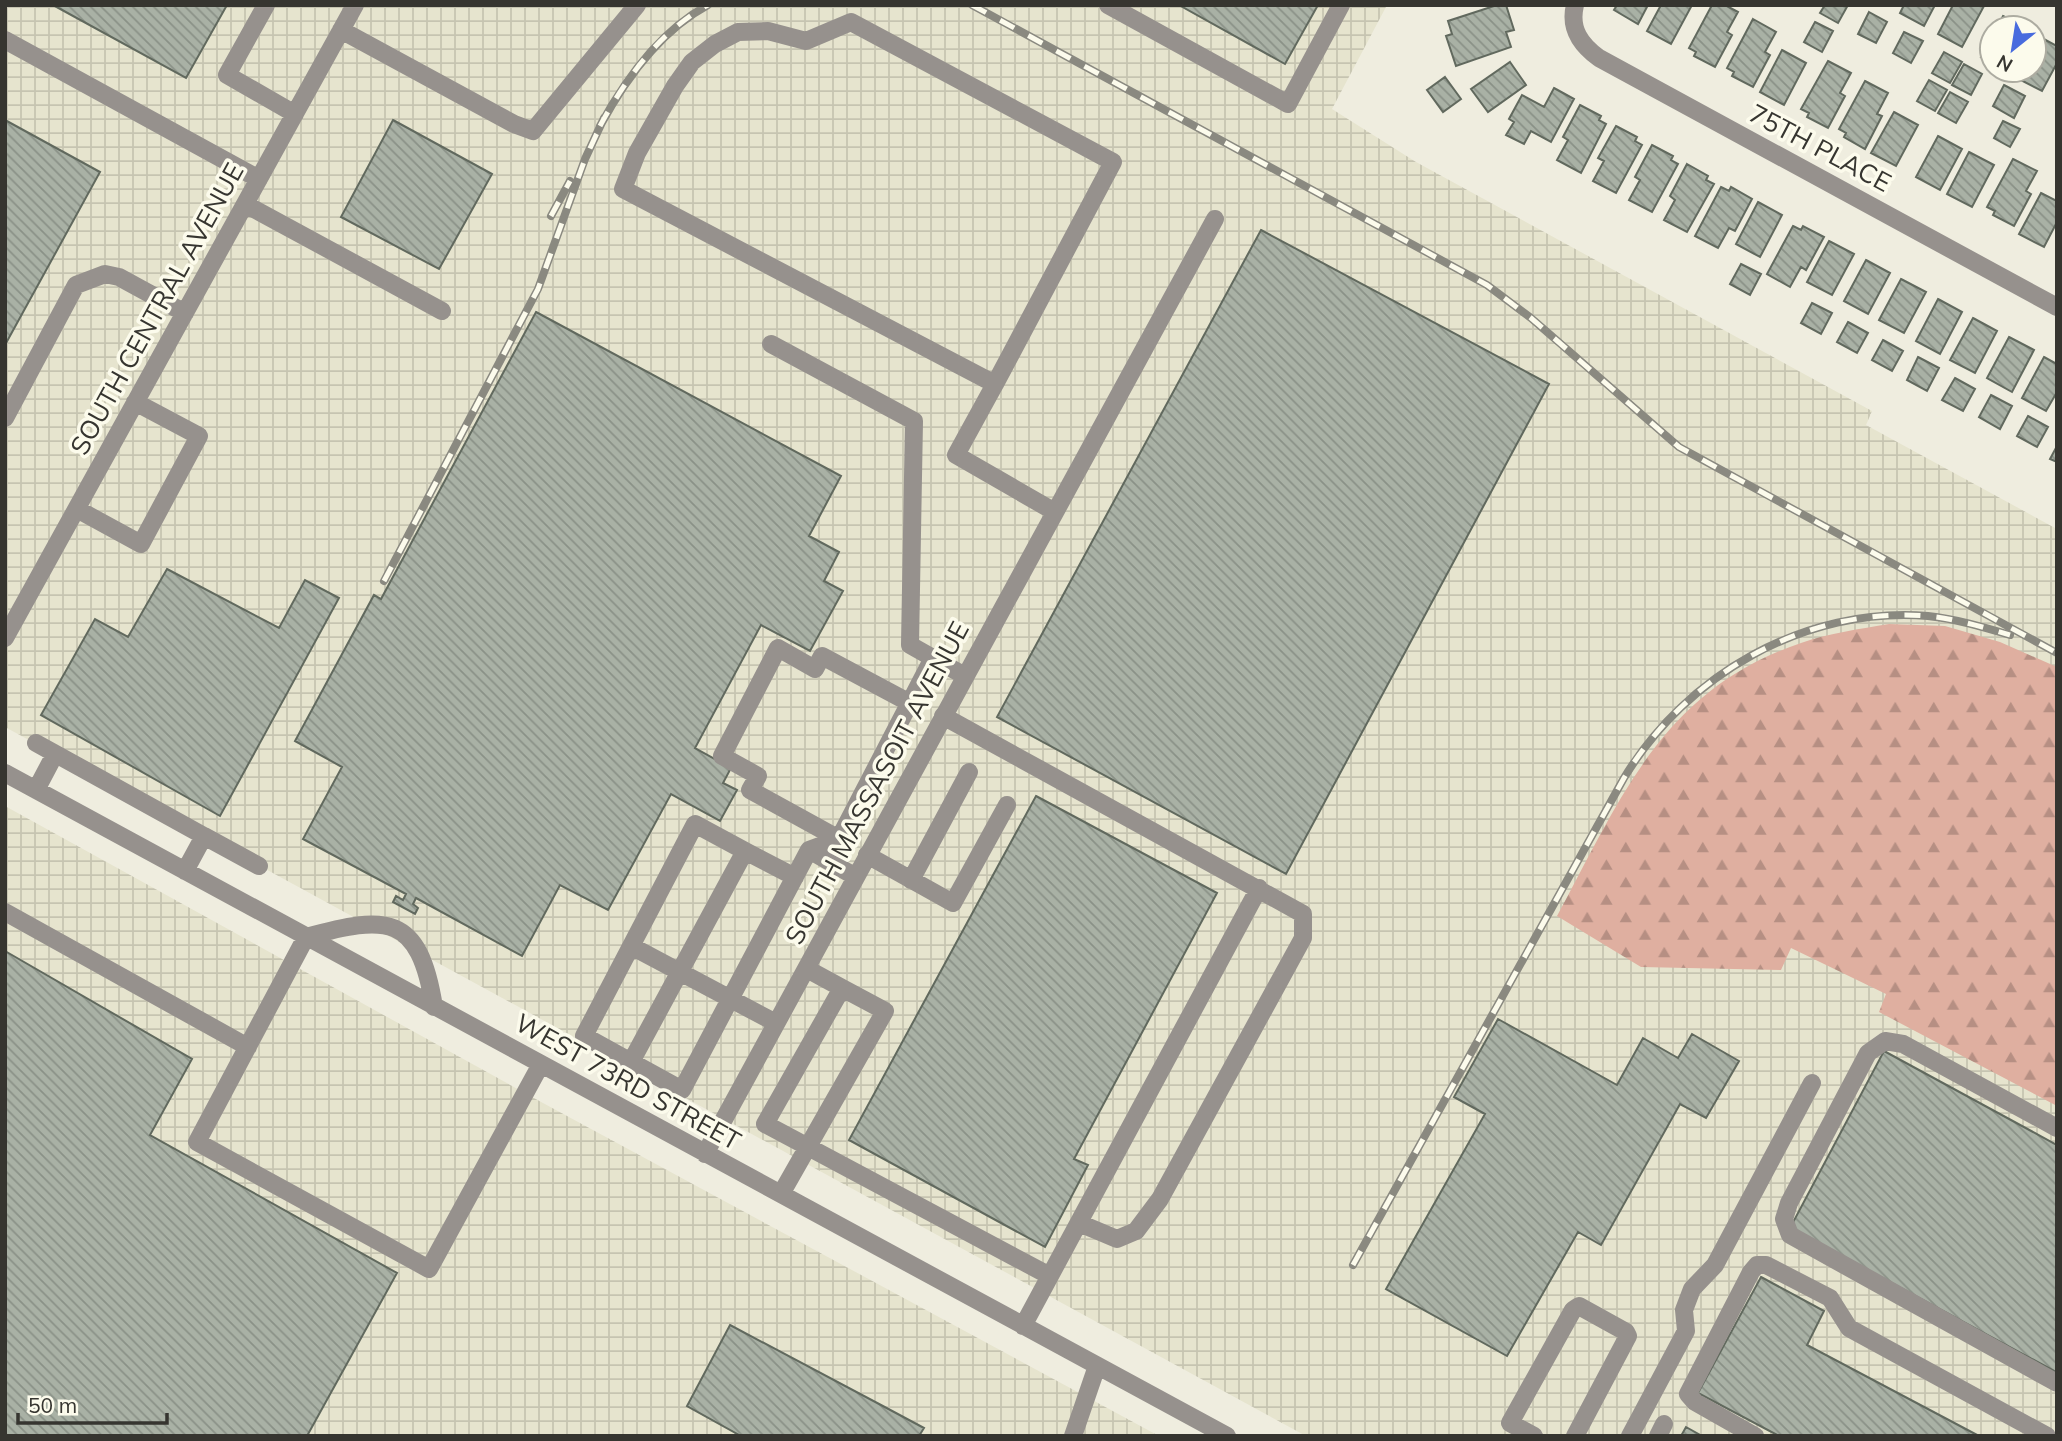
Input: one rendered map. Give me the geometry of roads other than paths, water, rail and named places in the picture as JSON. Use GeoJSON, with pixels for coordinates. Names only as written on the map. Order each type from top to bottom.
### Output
{"type":"FeatureCollection","features":[{"type":"Feature","properties":{"kind":"street"},"geometry":{"type":"LineString","coordinates":[[266,5],[227,75],[295,114]]}},
{"type":"Feature","properties":{"kind":"street","name":"SOUTH CENTRAL AVENUE"},"geometry":{"type":"LineString","coordinates":[[5,638],[355,5]]}},
{"type":"Feature","properties":{"kind":"street"},"geometry":{"type":"LineString","coordinates":[[341,30],[514,124],[533,131],[637,5]]}},
{"type":"Feature","properties":{"kind":"street"},"geometry":{"type":"LineString","coordinates":[[1108,5],[1288,104],[1342,5]]}},
{"type":"Feature","properties":{"kind":"street","name":"75TH PLACE"},"geometry":{"type":"LineString","coordinates":[[1574,13],[1579,39],[1600,58],[2057,307]]}},
{"type":"Feature","properties":{"kind":"street"},"geometry":{"type":"LineString","coordinates":[[995,384],[623,189],[637,153],[692,62],[715,44],[738,32],[768,31],[806,41],[851,22],[1113,162],[995,384],[956,455],[1055,512]]}},
{"type":"Feature","properties":{"kind":"street"},"geometry":{"type":"LineString","coordinates":[[5,40],[259,179]]}},
{"type":"Feature","properties":{"kind":"street"},"geometry":{"type":"LineString","coordinates":[[245,204],[442,311]]}},
{"type":"Feature","properties":{"kind":"street","name":"SOUTH MASSASOIT AVENUE"},"geometry":{"type":"LineString","coordinates":[[705,1154],[1215,219]]}},
{"type":"Feature","properties":{"kind":"street"},"geometry":{"type":"LineString","coordinates":[[5,418],[76,285],[90,277],[112,275],[185,313]]}},
{"type":"Feature","properties":{"kind":"street"},"geometry":{"type":"LineString","coordinates":[[771,344],[914,421],[910,645],[965,676]]}},
{"type":"Feature","properties":{"kind":"street"},"geometry":{"type":"LineString","coordinates":[[77,509],[141,544],[199,436],[135,402]]}},
{"type":"Feature","properties":{"kind":"street"},"geometry":{"type":"LineString","coordinates":[[839,839],[750,790],[758,776],[722,756],[778,649],[816,669],[822,656],[910,703]]}},
{"type":"Feature","properties":{"kind":"street"},"geometry":{"type":"LineString","coordinates":[[795,877],[695,824],[584,1036],[682,1090],[795,877],[809,850],[839,839],[933,658]]}},
{"type":"Feature","properties":{"kind":"street"},"geometry":{"type":"LineString","coordinates":[[943,716],[1303,914],[1303,938],[1160,1199],[1136,1231],[1116,1240],[1079,1223]]}},
{"type":"Feature","properties":{"kind":"street"},"geometry":{"type":"LineString","coordinates":[[36,743],[260,866]]}},
{"type":"Feature","properties":{"kind":"street"},"geometry":{"type":"LineString","coordinates":[[36,790],[55,754]]}},
{"type":"Feature","properties":{"kind":"street"},"geometry":{"type":"LineString","coordinates":[[911,880],[970,772]]}},
{"type":"Feature","properties":{"kind":"street","name":"WEST 73RD STREET"},"geometry":{"type":"LineString","coordinates":[[5,773],[1227,1436]]}},
{"type":"Feature","properties":{"kind":"street"},"geometry":{"type":"LineString","coordinates":[[867,855],[953,902],[1007,805]]}},
{"type":"Feature","properties":{"kind":"street"},"geometry":{"type":"LineString","coordinates":[[185,871],[204,836]]}},
{"type":"Feature","properties":{"kind":"street"},"geometry":{"type":"LineString","coordinates":[[809,850],[856,877]]}},
{"type":"Feature","properties":{"kind":"street"},"geometry":{"type":"LineString","coordinates":[[631,1062],[745,851]]}},
{"type":"Feature","properties":{"kind":"street"},"geometry":{"type":"LineString","coordinates":[[1023,1326],[1259,888]]}},
{"type":"Feature","properties":{"kind":"street"},"geometry":{"type":"LineString","coordinates":[[5,912],[248,1047]]}},
{"type":"Feature","properties":{"kind":"street"},"geometry":{"type":"LineString","coordinates":[[434,1007],[426,964],[416,945],[403,932],[386,924],[369,922],[306,937],[197,1142],[429,1269],[541,1064]]}},
{"type":"Feature","properties":{"kind":"street"},"geometry":{"type":"LineString","coordinates":[[631,946],[776,1023]]}},
{"type":"Feature","properties":{"kind":"street"},"geometry":{"type":"LineString","coordinates":[[781,1194],[885,1011],[807,969]]}},
{"type":"Feature","properties":{"kind":"street"},"geometry":{"type":"LineString","coordinates":[[842,988],[765,1124],[1050,1276]]}},
{"type":"Feature","properties":{"kind":"street"},"geometry":{"type":"LineString","coordinates":[[2057,1128],[1903,1045],[1885,1041],[1868,1053],[1789,1203],[1784,1219],[1790,1235],[2057,1383]]}},
{"type":"Feature","properties":{"kind":"street"},"geometry":{"type":"LineString","coordinates":[[1630,1436],[1686,1331],[1684,1310],[1692,1289],[1715,1265],[1812,1083]]}},
{"type":"Feature","properties":{"kind":"street"},"geometry":{"type":"LineString","coordinates":[[1755,1436],[1695,1402],[1688,1394],[1751,1272],[1757,1265],[1766,1265],[1830,1298],[1849,1328],[2047,1436]]}},
{"type":"Feature","properties":{"kind":"street"},"geometry":{"type":"LineString","coordinates":[[1534,1436],[1510,1423],[1573,1310],[1579,1306],[1626,1332],[1628,1336],[1575,1436]]}},
{"type":"Feature","properties":{"kind":"street"},"geometry":{"type":"LineString","coordinates":[[1073,1436],[1097,1366]]}},
{"type":"Feature","properties":{"kind":"railway"},"geometry":{"type":"LineString","coordinates":[[600,126],[621,90],[646,57],[675,28],[708,5]]}},
{"type":"Feature","properties":{"kind":"railway"},"geometry":{"type":"LineString","coordinates":[[972,5],[1487,285],[1531,318],[1679,447],[2057,653]]}},
{"type":"Feature","properties":{"kind":"railway"},"geometry":{"type":"LineString","coordinates":[[384,581],[538,289],[585,159],[604,118]]}},
{"type":"Feature","properties":{"kind":"railway"},"geometry":{"type":"LineString","coordinates":[[551,216],[570,181]]}},
{"type":"Feature","properties":{"kind":"railway"},"geometry":{"type":"LineString","coordinates":[[1353,1265],[1624,778],[1650,741],[1680,708],[1715,679],[1753,655],[1794,636],[1837,623],[1882,616],[1928,616],[1959,621],[2010,635]]}}]}
